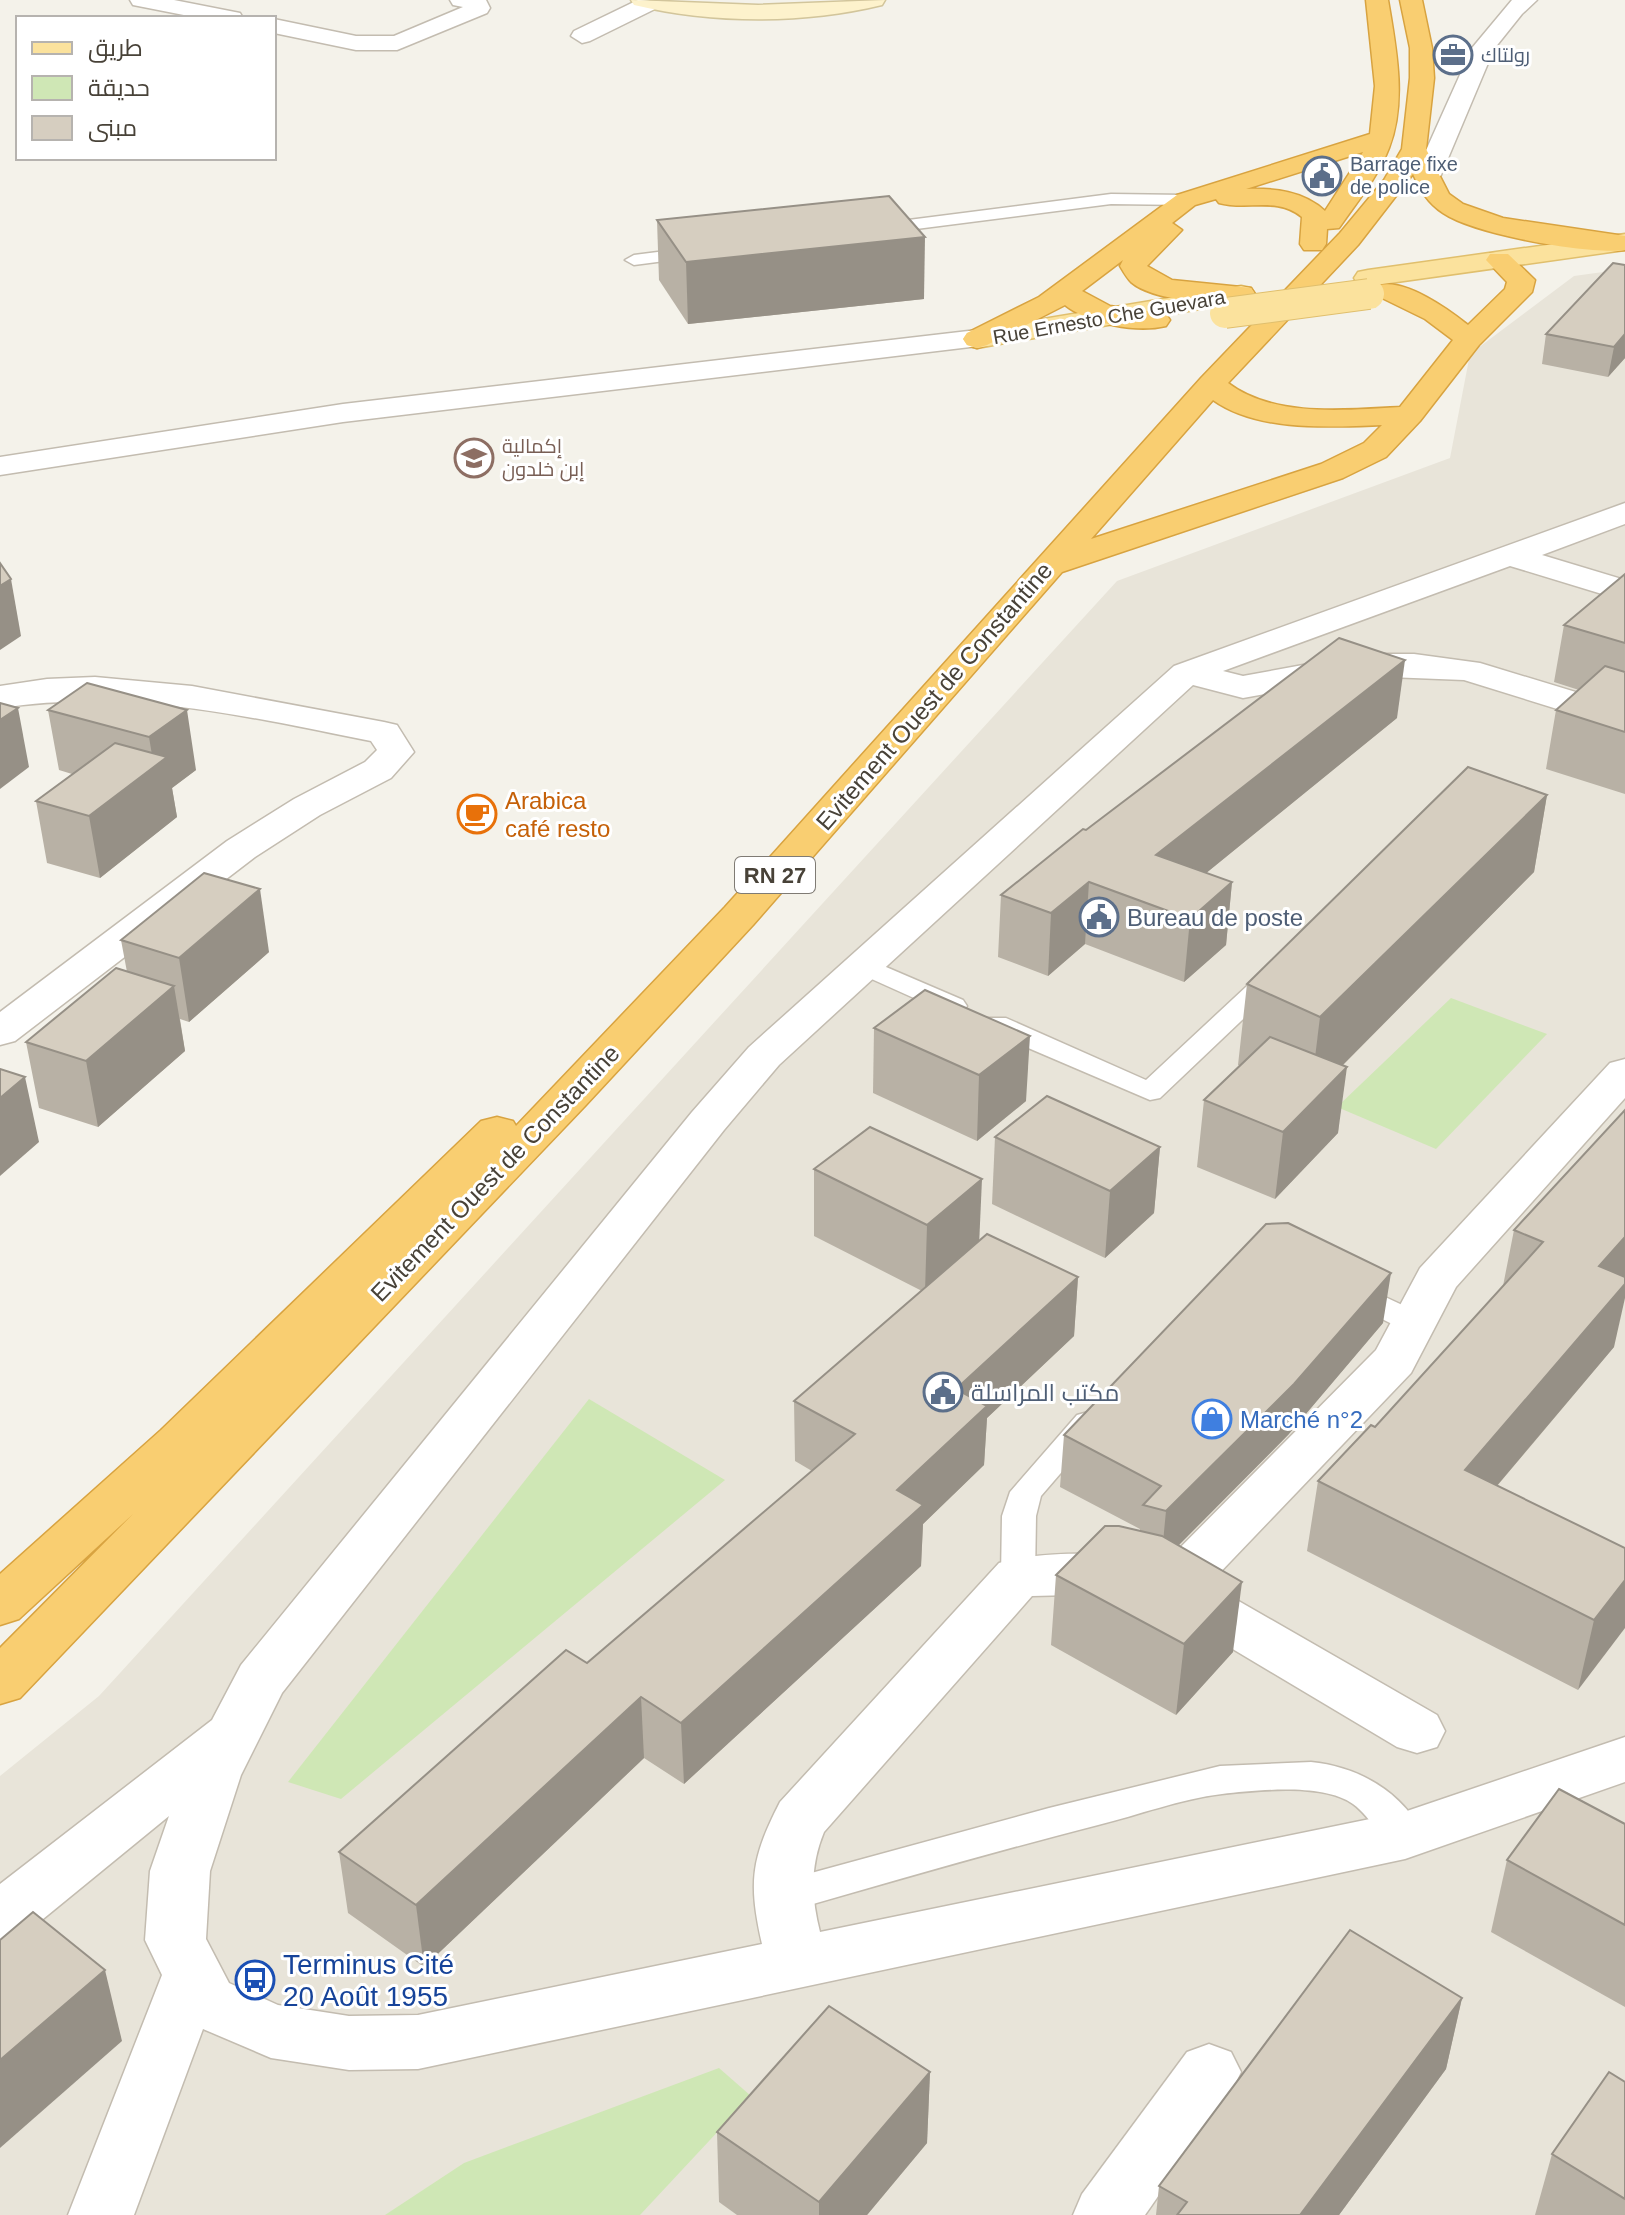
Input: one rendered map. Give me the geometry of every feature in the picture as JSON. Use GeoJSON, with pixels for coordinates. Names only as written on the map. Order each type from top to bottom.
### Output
{"type":"FeatureCollection","features":[{"type":"Feature","properties":{"kind":"highway","name":"Evitement Ouest de Constantine"},"geometry":{"type":"LineString","coordinates":[[1377,0],[1387,78],[1407,154]]}},
{"type":"Feature","properties":{"kind":"highway","name":"Evitement Ouest de Constantine"},"geometry":{"type":"LineString","coordinates":[[0,1683],[570,1097],[739,916],[1211,384],[1349,239],[1395,183],[1407,154],[1422,78],[1421,48],[1411,0]]}},
{"type":"Feature","properties":{"kind":"highway","name":"Evitement Ouest de Constantine"},"geometry":{"type":"LineString","coordinates":[[0,1605],[179,1442],[527,1102],[852,751],[1163,398],[1313,244],[1357,184],[1407,154]]}},
{"type":"Feature","properties":{"kind":"highway"},"geometry":{"type":"LineString","coordinates":[[977,339],[1028,315],[1186,200],[1407,154],[1450,208],[1528,231],[1624,248]]}},
{"type":"Feature","properties":{"kind":"highway"},"geometry":{"type":"LineString","coordinates":[[1233,304],[1144,280],[1133,266],[1140,254],[1194,208],[1216,199],[1258,197],[1297,202],[1315,215],[1313,244]]}},
{"type":"Feature","properties":{"kind":"highway"},"geometry":{"type":"LineString","coordinates":[[1046,568],[1080,553],[1332,471],[1375,450],[1409,415],[1469,339],[1518,292],[1521,280],[1508,267]]}},
{"type":"Feature","properties":{"kind":"highway"},"geometry":{"type":"LineString","coordinates":[[1376,287],[1435,313],[1469,339]]}},
{"type":"Feature","properties":{"kind":"highway"},"geometry":{"type":"LineString","coordinates":[[1066,288],[1072,300],[1088,309],[1156,320]]}},
{"type":"Feature","properties":{"kind":"highway"},"geometry":{"type":"LineString","coordinates":[[1211,384],[1237,402],[1272,410],[1352,418],[1409,415]]}},
{"type":"Feature","properties":{"kind":"main road"},"geometry":{"type":"LineString","coordinates":[[977,339],[1156,320],[1233,304],[1376,287],[1624,248]]}},
{"type":"Feature","properties":{"kind":"main road","name":"Rue Ernesto Che Guevara"},"geometry":{"type":"LineString","coordinates":[[977,339],[1112,315],[1233,304]]}},
{"type":"Feature","properties":{"kind":"street"},"geometry":{"type":"LineString","coordinates":[[141,0],[176,3],[225,16]]}},
{"type":"Feature","properties":{"kind":"street"},"geometry":{"type":"LineString","coordinates":[[276,26],[356,43],[397,43],[479,8],[477,3],[461,0]]}},
{"type":"Feature","properties":{"kind":"street"},"geometry":{"type":"LineString","coordinates":[[582,36],[646,1],[791,10],[829,8],[874,0]]}},
{"type":"Feature","properties":{"kind":"street"},"geometry":{"type":"LineString","coordinates":[[1407,154],[1483,48],[1514,9],[1526,0]]}},
{"type":"Feature","properties":{"kind":"street"},"geometry":{"type":"LineString","coordinates":[[0,466],[343,413],[977,339]]}},
{"type":"Feature","properties":{"kind":"street"},"geometry":{"type":"LineString","coordinates":[[1625,513],[1186,673],[764,1056],[708,1121],[261,1680],[212,1775],[180,1871],[175,1940],[207,2002],[271,2031],[349,2043],[418,2042],[1405,1835],[1625,1759]]}},
{"type":"Feature","properties":{"kind":"street"},"geometry":{"type":"LineString","coordinates":[[1512,556],[1625,591]]}},
{"type":"Feature","properties":{"kind":"street"},"geometry":{"type":"LineString","coordinates":[[1186,673],[1243,687],[1363,665],[1414,665],[1468,670],[1625,719]]}},
{"type":"Feature","properties":{"kind":"street"},"geometry":{"type":"LineString","coordinates":[[0,697],[31,690],[91,687],[145,689],[384,733],[396,752],[378,770],[307,807],[241,849],[0,1032]]}},
{"type":"Feature","properties":{"kind":"street"},"geometry":{"type":"LineString","coordinates":[[1173,1588],[1394,1361],[1417,1324],[1421,1305],[1437,1279],[1625,1072]]}},
{"type":"Feature","properties":{"kind":"street"},"geometry":{"type":"LineString","coordinates":[[796,1961],[780,1874],[787,1846],[801,1819],[1018,1577],[1113,1573],[1173,1588],[1417,1731]]}},
{"type":"Feature","properties":{"kind":"street"},"geometry":{"type":"LineString","coordinates":[[0,1919],[233,1732]]}},
{"type":"Feature","properties":{"kind":"street"},"geometry":{"type":"LineString","coordinates":[[101,2215],[193,1974]]}},
{"type":"Feature","properties":{"kind":"street"},"geometry":{"type":"LineString","coordinates":[[1106,2215],[1209,2072]]}},
{"type":"Feature","properties":{"kind":"lane"},"geometry":{"type":"LineString","coordinates":[[865,230],[1111,199],[1186,200]]}},
{"type":"Feature","properties":{"kind":"lane"},"geometry":{"type":"LineString","coordinates":[[634,260],[711,250]]}},
{"type":"Feature","properties":{"kind":"lane"},"geometry":{"type":"LineString","coordinates":[[865,966],[1150,1092],[1288,962]]}},
{"type":"Feature","properties":{"kind":"lane"},"geometry":{"type":"LineString","coordinates":[[1333,1282],[1417,1324]]}},
{"type":"Feature","properties":{"kind":"lane"},"geometry":{"type":"LineString","coordinates":[[1018,1577],[1019,1516],[1026,1492],[1112,1397]]}},
{"type":"Feature","properties":{"kind":"lane"},"geometry":{"type":"LineString","coordinates":[[782,1897],[1049,1823],[1220,1780],[1311,1776],[1338,1779],[1367,1794],[1405,1835]]}},
{"type":"Feature","properties":{"kind":"shaded area"},"geometry":{"type":"Polygon","coordinates":[[[1625,269],[1625,2215],[0,2215],[0,1776],[99,1696],[1117,581],[1450,458],[1470,354],[1574,276],[1625,269]]]}},
{"type":"Feature","properties":{"kind":"green space"},"geometry":{"type":"Polygon","coordinates":[[[1451,998],[1547,1034],[1436,1149],[1337,1107],[1451,998]]]}},
{"type":"Feature","properties":{"kind":"green space"},"geometry":{"type":"Polygon","coordinates":[[[589,1399],[725,1480],[341,1799],[288,1782],[589,1399]]]}},
{"type":"Feature","properties":{"kind":"green space"},"geometry":{"type":"Polygon","coordinates":[[[719,2068],[751,2096],[640,2215],[385,2215],[464,2163],[719,2068]]]}},
{"type":"Feature","properties":{"kind":"building"},"geometry":{"type":"Polygon","coordinates":[[[889,196],[925,237],[686,262],[657,220],[889,196]]]}},
{"type":"Feature","properties":{"kind":"building"},"geometry":{"type":"Polygon","coordinates":[[[1613,263],[1625,265],[1625,334],[1614,347],[1546,334],[1613,263]]]}},
{"type":"Feature","properties":{"kind":"building"},"geometry":{"type":"Polygon","coordinates":[[[0,563],[11,579],[0,586],[0,563]]]}},
{"type":"Feature","properties":{"kind":"building"},"geometry":{"type":"Polygon","coordinates":[[[1625,574],[1625,643],[1564,625],[1625,574]]]}},
{"type":"Feature","properties":{"kind":"building"},"geometry":{"type":"Polygon","coordinates":[[[1339,638],[1405,660],[1156,855],[1232,882],[1190,919],[1089,882],[1051,913],[1001,895],[1083,829],[1086,830],[1339,638]]]}},
{"type":"Feature","properties":{"kind":"building"},"geometry":{"type":"Polygon","coordinates":[[[1605,666],[1625,672],[1625,732],[1556,710],[1605,666]]]}},
{"type":"Feature","properties":{"kind":"building"},"geometry":{"type":"Polygon","coordinates":[[[87,683],[187,710],[149,737],[48,710],[87,683]]]}},
{"type":"Feature","properties":{"kind":"building"},"geometry":{"type":"Polygon","coordinates":[[[0,703],[18,708],[0,720],[0,703]]]}},
{"type":"Feature","properties":{"kind":"building"},"geometry":{"type":"Polygon","coordinates":[[[115,743],[167,757],[89,816],[36,801],[115,743]]]}},
{"type":"Feature","properties":{"kind":"building"},"geometry":{"type":"Polygon","coordinates":[[[1468,767],[1547,795],[1320,1017],[1247,984],[1468,767]]]}},
{"type":"Feature","properties":{"kind":"building"},"geometry":{"type":"Polygon","coordinates":[[[204,873],[260,889],[179,958],[121,940],[204,873]]]}},
{"type":"Feature","properties":{"kind":"building"},"geometry":{"type":"Polygon","coordinates":[[[116,968],[174,986],[86,1061],[26,1042],[116,968]]]}},
{"type":"Feature","properties":{"kind":"building"},"geometry":{"type":"Polygon","coordinates":[[[925,990],[1030,1036],[979,1075],[874,1028],[925,990]]]}},
{"type":"Feature","properties":{"kind":"building"},"geometry":{"type":"Polygon","coordinates":[[[1270,1037],[1347,1067],[1283,1132],[1204,1100],[1270,1037]]]}},
{"type":"Feature","properties":{"kind":"building"},"geometry":{"type":"Polygon","coordinates":[[[0,1069],[25,1077],[0,1098],[0,1069]]]}},
{"type":"Feature","properties":{"kind":"building"},"geometry":{"type":"Polygon","coordinates":[[[1047,1096],[1160,1147],[1110,1191],[995,1137],[1047,1096]]]}},
{"type":"Feature","properties":{"kind":"building"},"geometry":{"type":"Polygon","coordinates":[[[1625,1110],[1625,1237],[1599,1266],[1625,1277],[1625,1284],[1465,1470],[1625,1548],[1625,1580],[1594,1620],[1318,1481],[1371,1425],[1375,1427],[1543,1242],[1514,1230],[1625,1110]]]}},
{"type":"Feature","properties":{"kind":"building"},"geometry":{"type":"Polygon","coordinates":[[[870,1127],[982,1179],[927,1225],[814,1169],[870,1127]]]}},
{"type":"Feature","properties":{"kind":"building","name":"Marché n°2"},"geometry":{"type":"Polygon","coordinates":[[[1288,1223],[1391,1273],[1294,1384],[1166,1511],[1143,1505],[1161,1486],[1064,1435],[1266,1224],[1288,1223]]]}},
{"type":"Feature","properties":{"kind":"building"},"geometry":{"type":"Polygon","coordinates":[[[987,1234],[1078,1277],[956,1389],[987,1406],[897,1490],[923,1505],[681,1723],[641,1697],[416,1905],[339,1852],[566,1650],[587,1663],[855,1434],[794,1401],[987,1234]]]}},
{"type":"Feature","properties":{"kind":"building"},"geometry":{"type":"Polygon","coordinates":[[[1105,1526],[1119,1526],[1162,1536],[1242,1582],[1184,1644],[1056,1575],[1105,1526]]]}},
{"type":"Feature","properties":{"kind":"building"},"geometry":{"type":"Polygon","coordinates":[[[1559,1789],[1625,1824],[1625,1925],[1507,1860],[1559,1789]]]}},
{"type":"Feature","properties":{"kind":"building"},"geometry":{"type":"Polygon","coordinates":[[[33,1912],[105,1970],[0,2060],[0,1940],[33,1912]]]}},
{"type":"Feature","properties":{"kind":"building"},"geometry":{"type":"Polygon","coordinates":[[[1350,1930],[1462,1998],[1300,2215],[1177,2215],[1187,2202],[1159,2186],[1350,1930]]]}},
{"type":"Feature","properties":{"kind":"building"},"geometry":{"type":"Polygon","coordinates":[[[829,2006],[930,2072],[819,2202],[717,2132],[829,2006]]]}},
{"type":"Feature","properties":{"kind":"building"},"geometry":{"type":"Polygon","coordinates":[[[1609,2072],[1625,2082],[1625,2199],[1552,2154],[1609,2072]]]}},
{"type":"Feature","properties":{"kind":"place","name":"رولتاك"},"geometry":{"type":"Point","coordinates":[1453,55]}},
{"type":"Feature","properties":{"kind":"place","name":"Barrage fixe de police"},"geometry":{"type":"Point","coordinates":[1322,176]}},
{"type":"Feature","properties":{"kind":"place","name":"إكمالية إبن خلدون"},"geometry":{"type":"Point","coordinates":[474,458]}},
{"type":"Feature","properties":{"kind":"place","name":"Arabica café resto"},"geometry":{"type":"Point","coordinates":[477,814]}},
{"type":"Feature","properties":{"kind":"place","name":"Bureau de poste"},"geometry":{"type":"Point","coordinates":[1099,917]}},
{"type":"Feature","properties":{"kind":"place","name":"مكتب المراسلة"},"geometry":{"type":"Point","coordinates":[943,1392]}},
{"type":"Feature","properties":{"kind":"place","name":"Marché n°2"},"geometry":{"type":"Point","coordinates":[1212,1419]}},
{"type":"Feature","properties":{"kind":"place","name":"Terminus Cité 20 Août 1955"},"geometry":{"type":"Point","coordinates":[255,1980]}}]}
